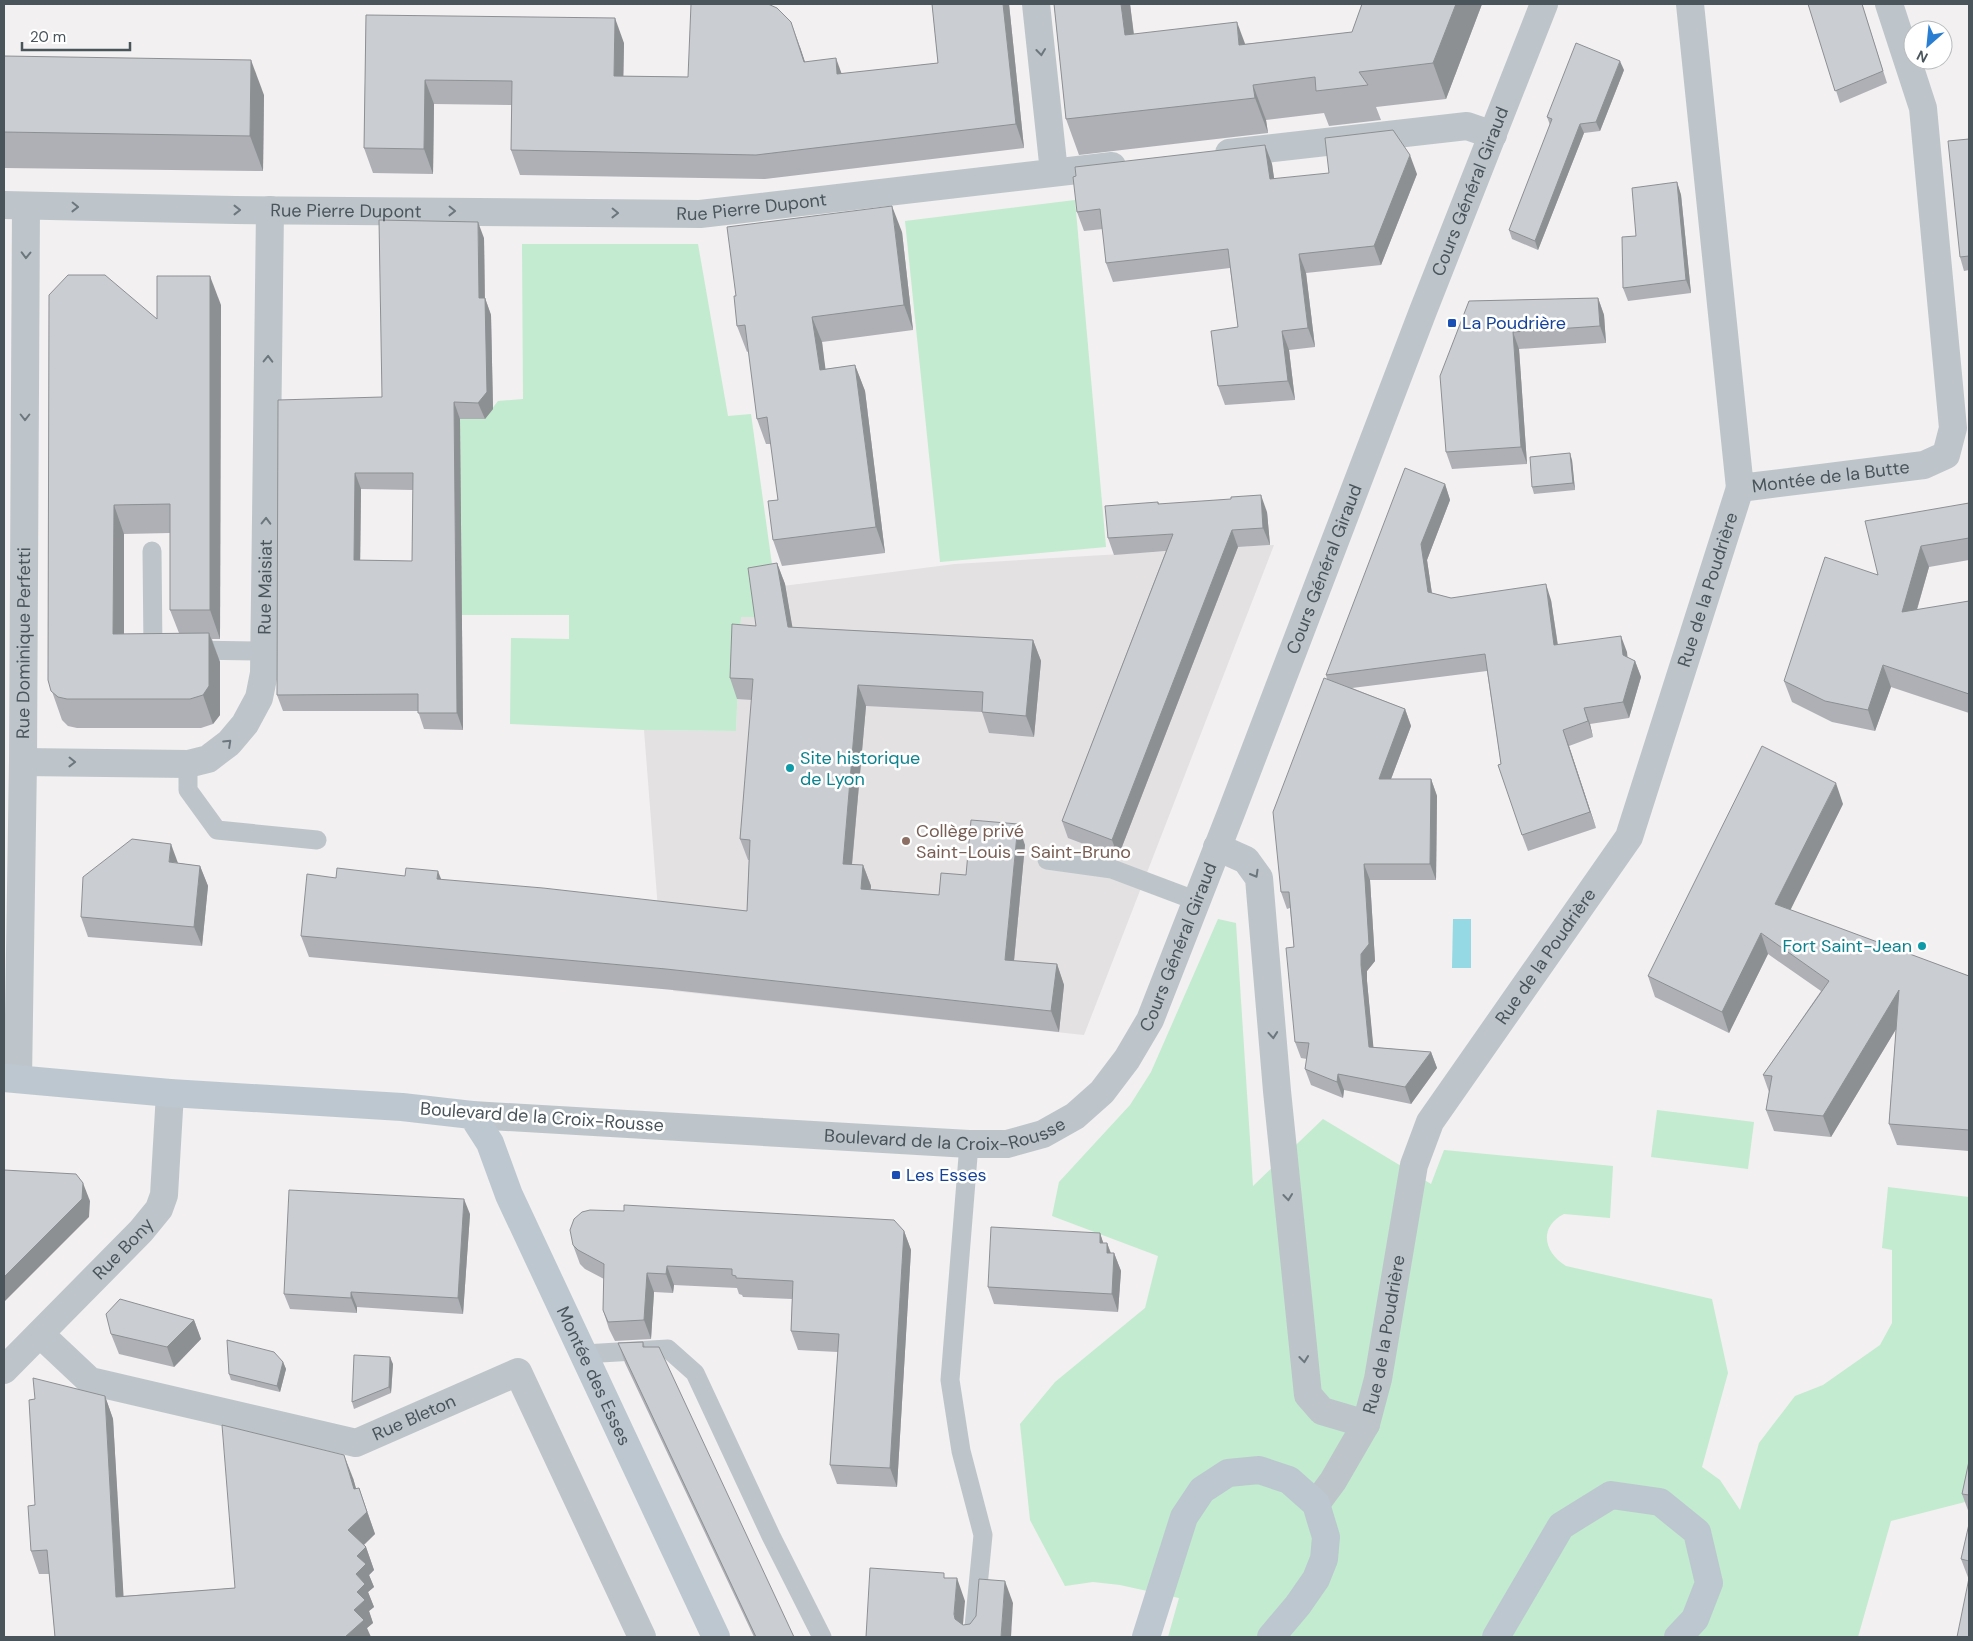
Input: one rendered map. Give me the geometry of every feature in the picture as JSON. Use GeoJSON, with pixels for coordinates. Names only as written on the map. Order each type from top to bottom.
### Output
{"type":"FeatureCollection","features":[{"type":"Feature","properties":{"kind":"main road","name":"Boulevard de la Croix-Rousse"},"geometry":{"type":"LineString","coordinates":[[11,1078],[170,1093],[402,1107],[472,1115]]}},
{"type":"Feature","properties":{"kind":"main road","name":"Montée des Esses"},"geometry":{"type":"LineString","coordinates":[[472,1115],[490,1143],[510,1195],[716,1637]]}},
{"type":"Feature","properties":{"kind":"main road"},"geometry":{"type":"LineString","coordinates":[[1146,1637],[1184,1517],[1202,1490],[1228,1473],[1259,1470],[1289,1480],[1316,1504],[1326,1536],[1324,1560],[1316,1579],[1298,1605],[1271,1637]]}},
{"type":"Feature","properties":{"kind":"main road"},"geometry":{"type":"LineString","coordinates":[[1496,1637],[1561,1526],[1611,1495],[1660,1502],[1697,1532],[1709,1583],[1695,1619],[1678,1637]]}},
{"type":"Feature","properties":{"kind":"street"},"geometry":{"type":"LineString","coordinates":[[1036,4],[1054,172]]}},
{"type":"Feature","properties":{"kind":"street","name":"Cours Général Giraud"},"geometry":{"type":"LineString","coordinates":[[1075,1116],[1102,1092],[1127,1059],[1150,1020],[1423,311],[1544,4]]}},
{"type":"Feature","properties":{"kind":"street","name":"Montée de la Butte"},"geometry":{"type":"LineString","coordinates":[[1690,4],[1740,488],[1924,465],[1946,455],[1953,428],[1922,108],[1888,4]]}},
{"type":"Feature","properties":{"kind":"street"},"geometry":{"type":"LineString","coordinates":[[1202,156],[1467,126],[1493,135]]}},
{"type":"Feature","properties":{"kind":"street","name":"Rue Pierre Dupont"},"geometry":{"type":"LineString","coordinates":[[15,206],[700,214],[1133,164]]}},
{"type":"Feature","properties":{"kind":"street","name":"Rue Dominique Perfetti"},"geometry":{"type":"LineString","coordinates":[[11,1078],[23,762],[15,206]]}},
{"type":"Feature","properties":{"kind":"street","name":"Rue Maisiat"},"geometry":{"type":"LineString","coordinates":[[23,762],[188,764],[208,759],[229,744],[245,724],[259,698],[264,673],[265,651],[270,210]]}},
{"type":"Feature","properties":{"kind":"street","name":"Rue de la Poudrière"},"geometry":{"type":"LineString","coordinates":[[1316,1504],[1366,1424],[1378,1379],[1414,1165],[1430,1122],[1629,836],[1740,488]]}},
{"type":"Feature","properties":{"kind":"street","name":"Rue de la Poudrière"},"geometry":{"type":"LineString","coordinates":[[1217,848],[1246,860],[1259,878],[1278,1101],[1308,1395],[1322,1411],[1366,1424]]}},
{"type":"Feature","properties":{"kind":"street","name":"Rue Bony"},"geometry":{"type":"LineString","coordinates":[[4,1370],[150,1222],[159,1209],[164,1195],[170,1093]]}},
{"type":"Feature","properties":{"kind":"street","name":"Boulevard de la Croix-Rousse"},"geometry":{"type":"LineString","coordinates":[[472,1115],[969,1144],[1007,1144],[1043,1134],[1075,1116]]}},
{"type":"Feature","properties":{"kind":"street","name":"Rue Bleton"},"geometry":{"type":"LineString","coordinates":[[40,1334],[90,1381],[356,1443],[518,1372],[642,1637]]}},
{"type":"Feature","properties":{"kind":"lane"},"geometry":{"type":"LineString","coordinates":[[152,551],[153,650],[265,651]]}},
{"type":"Feature","properties":{"kind":"lane"},"geometry":{"type":"LineString","coordinates":[[188,764],[188,790],[217,830],[317,840]]}},
{"type":"Feature","properties":{"kind":"lane"},"geometry":{"type":"LineString","coordinates":[[1046,860],[1112,869],[1197,901]]}},
{"type":"Feature","properties":{"kind":"lane"},"geometry":{"type":"LineString","coordinates":[[969,1144],[950,1380],[961,1450],[984,1535],[973,1637]]}},
{"type":"Feature","properties":{"kind":"lane"},"geometry":{"type":"LineString","coordinates":[[584,1354],[668,1349],[695,1373],[771,1536],[822,1637]]}},
{"type":"Feature","properties":{"kind":"shaded area","name":"Collège privé Saint-Louis - Saint-Bruno"},"geometry":{"type":"Polygon","coordinates":[[[1274,545],[1084,1035],[673,991],[676,956],[659,922],[644,730],[736,731],[741,616],[775,587],[955,564],[1274,545]]]}},
{"type":"Feature","properties":{"kind":"green space"},"geometry":{"type":"Polygon","coordinates":[[[1075,200],[1106,547],[940,562],[905,221],[1075,200]]]}},
{"type":"Feature","properties":{"kind":"green space"},"geometry":{"type":"Polygon","coordinates":[[[522,244],[698,244],[728,416],[751,414],[775,586],[760,617],[741,617],[736,731],[644,730],[510,724],[511,638],[569,639],[569,615],[462,615],[460,419],[484,419],[498,401],[523,399],[522,244]]]}},
{"type":"Feature","properties":{"kind":"green space"},"geometry":{"type":"Polygon","coordinates":[[[1218,919],[1236,923],[1253,1186],[1323,1119],[1431,1184],[1444,1150],[1613,1166],[1610,1218],[1564,1214],[1550,1226],[1547,1233],[1549,1247],[1559,1261],[1566,1266],[1712,1299],[1728,1373],[1702,1467],[1720,1480],[1740,1510],[1759,1443],[1795,1396],[1823,1385],[1880,1345],[1892,1323],[1892,1250],[1882,1248],[1888,1187],[1969,1197],[1969,1501],[1891,1521],[1858,1637],[1168,1637],[1179,1598],[1120,1585],[1093,1582],[1065,1586],[1030,1520],[1020,1424],[1055,1382],[1145,1308],[1158,1256],[1052,1216],[1059,1182],[1130,1105],[1151,1072],[1218,919]]]}},
{"type":"Feature","properties":{"kind":"green space"},"geometry":{"type":"Polygon","coordinates":[[[1657,1110],[1754,1122],[1748,1169],[1651,1157],[1657,1110]]]}},
{"type":"Feature","properties":{"kind":"water"},"geometry":{"type":"Polygon","coordinates":[[[1453,919],[1471,919],[1471,968],[1452,968],[1453,919]]]}},
{"type":"Feature","properties":{"kind":"building"},"geometry":{"type":"Polygon","coordinates":[[[691,4],[768,4],[777,8],[791,22],[804,62],[836,58],[837,74],[938,63],[932,4],[1003,4],[1016,124],[756,155],[511,150],[512,81],[425,80],[424,149],[364,148],[366,15],[615,18],[614,76],[688,77],[691,4]]]}},
{"type":"Feature","properties":{"kind":"building"},"geometry":{"type":"Polygon","coordinates":[[[1054,4],[1121,4],[1125,35],[1237,22],[1239,45],[1352,32],[1362,4],[1456,4],[1433,63],[1359,72],[1368,85],[1316,91],[1315,77],[1253,85],[1255,98],[1066,119],[1054,4]]]}},
{"type":"Feature","properties":{"kind":"building"},"geometry":{"type":"Polygon","coordinates":[[[1808,4],[1862,4],[1883,71],[1835,91],[1808,4]]]}},
{"type":"Feature","properties":{"kind":"building"},"geometry":{"type":"Polygon","coordinates":[[[1576,43],[1620,61],[1596,122],[1580,124],[1535,241],[1509,230],[1552,119],[1547,117],[1576,43]]]}},
{"type":"Feature","properties":{"kind":"building"},"geometry":{"type":"Polygon","coordinates":[[[4,56],[251,60],[250,136],[4,132],[4,56]]]}},
{"type":"Feature","properties":{"kind":"building"},"geometry":{"type":"Polygon","coordinates":[[[1393,130],[1410,155],[1374,246],[1299,254],[1308,328],[1282,331],[1288,381],[1218,386],[1211,331],[1238,327],[1228,249],[1106,263],[1100,209],[1077,212],[1073,177],[1076,176],[1075,167],[1265,145],[1270,179],[1329,173],[1325,138],[1393,130]]]}},
{"type":"Feature","properties":{"kind":"building"},"geometry":{"type":"Polygon","coordinates":[[[1969,139],[1969,256],[1960,257],[1948,141],[1969,139]]]}},
{"type":"Feature","properties":{"kind":"building"},"geometry":{"type":"Polygon","coordinates":[[[1677,182],[1686,280],[1623,288],[1622,237],[1636,236],[1632,188],[1677,182]]]}},
{"type":"Feature","properties":{"kind":"building"},"geometry":{"type":"Polygon","coordinates":[[[892,206],[904,305],[812,317],[820,370],[855,365],[876,527],[773,540],[768,501],[778,500],[767,417],[757,419],[745,325],[737,326],[734,296],[736,296],[727,227],[892,206]]]}},
{"type":"Feature","properties":{"kind":"building"},"geometry":{"type":"Polygon","coordinates":[[[379,220],[478,222],[479,298],[485,298],[487,392],[478,403],[454,402],[457,713],[418,713],[418,694],[277,695],[278,400],[382,397],[379,220]],[[355,473],[354,560],[412,561],[413,473],[355,473]]]}},
{"type":"Feature","properties":{"kind":"building"},"geometry":{"type":"Polygon","coordinates":[[[68,275],[105,275],[157,319],[157,276],[210,276],[210,610],[170,610],[170,504],[114,505],[113,634],[209,633],[209,686],[203,695],[190,699],[67,699],[58,697],[51,691],[48,680],[49,295],[68,275]]]}},
{"type":"Feature","properties":{"kind":"building"},"geometry":{"type":"Polygon","coordinates":[[[1598,298],[1600,326],[1513,332],[1521,447],[1446,452],[1440,376],[1469,301],[1598,298]]]}},
{"type":"Feature","properties":{"kind":"building"},"geometry":{"type":"Polygon","coordinates":[[[1570,453],[1573,483],[1532,487],[1530,457],[1570,453]]]}},
{"type":"Feature","properties":{"kind":"building"},"geometry":{"type":"Polygon","coordinates":[[[1405,468],[1445,484],[1421,544],[1428,592],[1451,598],[1546,584],[1554,645],[1621,636],[1623,655],[1635,661],[1623,702],[1584,708],[1588,721],[1563,730],[1590,812],[1522,835],[1498,765],[1501,764],[1485,654],[1326,675],[1405,468]]]}},
{"type":"Feature","properties":{"kind":"building"},"geometry":{"type":"Polygon","coordinates":[[[1261,495],[1263,528],[1232,530],[1112,840],[1062,821],[1173,534],[1108,538],[1105,506],[1231,499],[1231,497],[1261,495]]]}},
{"type":"Feature","properties":{"kind":"building"},"geometry":{"type":"Polygon","coordinates":[[[1969,503],[1969,538],[1921,546],[1902,612],[1969,601],[1969,694],[1883,665],[1868,710],[1825,701],[1784,681],[1825,557],[1878,575],[1865,521],[1969,503]]]}},
{"type":"Feature","properties":{"kind":"building"},"geometry":{"type":"Polygon","coordinates":[[[777,563],[788,627],[1033,640],[1026,716],[982,712],[983,692],[858,685],[843,864],[863,865],[861,889],[939,895],[941,873],[966,875],[971,820],[1018,824],[1005,960],[1057,964],[1051,1011],[666,969],[301,936],[307,874],[336,878],[337,868],[405,876],[406,868],[438,871],[437,879],[543,888],[747,911],[750,840],[740,839],[753,679],[730,678],[732,624],[756,626],[748,568],[777,563]]]}},
{"type":"Feature","properties":{"kind":"building"},"geometry":{"type":"Polygon","coordinates":[[[1324,678],[1405,709],[1379,779],[1431,779],[1430,864],[1364,864],[1369,944],[1361,954],[1361,965],[1369,1047],[1431,1052],[1405,1087],[1338,1074],[1337,1082],[1305,1069],[1309,1043],[1295,1042],[1286,948],[1294,947],[1289,892],[1281,892],[1273,812],[1324,678]]]}},
{"type":"Feature","properties":{"kind":"building"},"geometry":{"type":"Polygon","coordinates":[[[1762,746],[1836,783],[1775,904],[1969,976],[1969,1130],[1889,1124],[1899,990],[1823,1116],[1766,1110],[1772,1076],[1763,1075],[1829,981],[1761,933],[1722,1012],[1648,976],[1762,746]]]}},
{"type":"Feature","properties":{"kind":"building"},"geometry":{"type":"Polygon","coordinates":[[[132,839],[171,844],[169,862],[200,866],[194,927],[81,917],[83,877],[132,839]]]}},
{"type":"Feature","properties":{"kind":"building"},"geometry":{"type":"Polygon","coordinates":[[[4,1170],[76,1174],[83,1183],[82,1199],[4,1277],[4,1170]]]}},
{"type":"Feature","properties":{"kind":"building"},"geometry":{"type":"Polygon","coordinates":[[[289,1190],[464,1199],[458,1298],[351,1292],[351,1298],[284,1294],[289,1190]]]}},
{"type":"Feature","properties":{"kind":"building"},"geometry":{"type":"Polygon","coordinates":[[[624,1205],[894,1220],[904,1231],[890,1468],[830,1465],[839,1334],[791,1331],[793,1281],[736,1278],[736,1276],[732,1275],[732,1269],[667,1266],[666,1274],[647,1273],[644,1320],[608,1322],[603,1310],[604,1264],[578,1250],[573,1245],[570,1230],[574,1219],[582,1212],[590,1210],[624,1211],[624,1205]]]}},
{"type":"Feature","properties":{"kind":"building"},"geometry":{"type":"Polygon","coordinates":[[[991,1227],[1100,1233],[1100,1243],[1107,1243],[1107,1253],[1114,1253],[1112,1294],[988,1287],[991,1227]]]}},
{"type":"Feature","properties":{"kind":"building"},"geometry":{"type":"Polygon","coordinates":[[[120,1299],[194,1320],[167,1347],[111,1334],[106,1314],[120,1299]]]}},
{"type":"Feature","properties":{"kind":"building"},"geometry":{"type":"Polygon","coordinates":[[[227,1340],[274,1352],[283,1362],[277,1386],[229,1374],[227,1340]]]}},
{"type":"Feature","properties":{"kind":"building"},"geometry":{"type":"Polygon","coordinates":[[[643,1342],[643,1347],[659,1347],[794,1637],[756,1637],[618,1343],[643,1342]]]}},
{"type":"Feature","properties":{"kind":"building"},"geometry":{"type":"Polygon","coordinates":[[[354,1355],[390,1357],[389,1387],[352,1402],[354,1355]]]}},
{"type":"Feature","properties":{"kind":"building"},"geometry":{"type":"Polygon","coordinates":[[[33,1378],[105,1396],[116,1597],[235,1588],[222,1425],[344,1455],[354,1489],[359,1488],[367,1512],[348,1530],[366,1547],[357,1556],[366,1564],[356,1574],[365,1584],[357,1592],[365,1600],[354,1610],[364,1620],[345,1637],[55,1637],[47,1550],[31,1551],[28,1506],[35,1505],[29,1400],[35,1399],[33,1378]]]}},
{"type":"Feature","properties":{"kind":"building"},"geometry":{"type":"Polygon","coordinates":[[[1969,1461],[1969,1495],[1962,1494],[1969,1461]]]}},
{"type":"Feature","properties":{"kind":"building"},"geometry":{"type":"Polygon","coordinates":[[[1969,1524],[1969,1561],[1961,1559],[1969,1524]]]}},
{"type":"Feature","properties":{"kind":"building"},"geometry":{"type":"Polygon","coordinates":[[[870,1568],[944,1573],[944,1578],[957,1578],[954,1614],[955,1619],[963,1625],[970,1624],[976,1616],[979,1579],[1005,1581],[1001,1637],[866,1637],[870,1568]]]}},
{"type":"Feature","properties":{"kind":"building"},"geometry":{"type":"Polygon","coordinates":[[[1969,1578],[1969,1637],[1957,1637],[1969,1578]]]}},
{"type":"Feature","properties":{"kind":"place","name":"La Poudrière"},"geometry":{"type":"Point","coordinates":[1452,323]}},
{"type":"Feature","properties":{"kind":"place","name":"Site historique de Lyon"},"geometry":{"type":"Point","coordinates":[790,768]}},
{"type":"Feature","properties":{"kind":"place","name":"Collège privé Saint-Louis - Saint-Bruno"},"geometry":{"type":"Point","coordinates":[906,841]}},
{"type":"Feature","properties":{"kind":"place","name":"Fort Saint-Jean"},"geometry":{"type":"Point","coordinates":[1922,946]}},
{"type":"Feature","properties":{"kind":"place","name":"Les Esses"},"geometry":{"type":"Point","coordinates":[896,1175]}}]}
